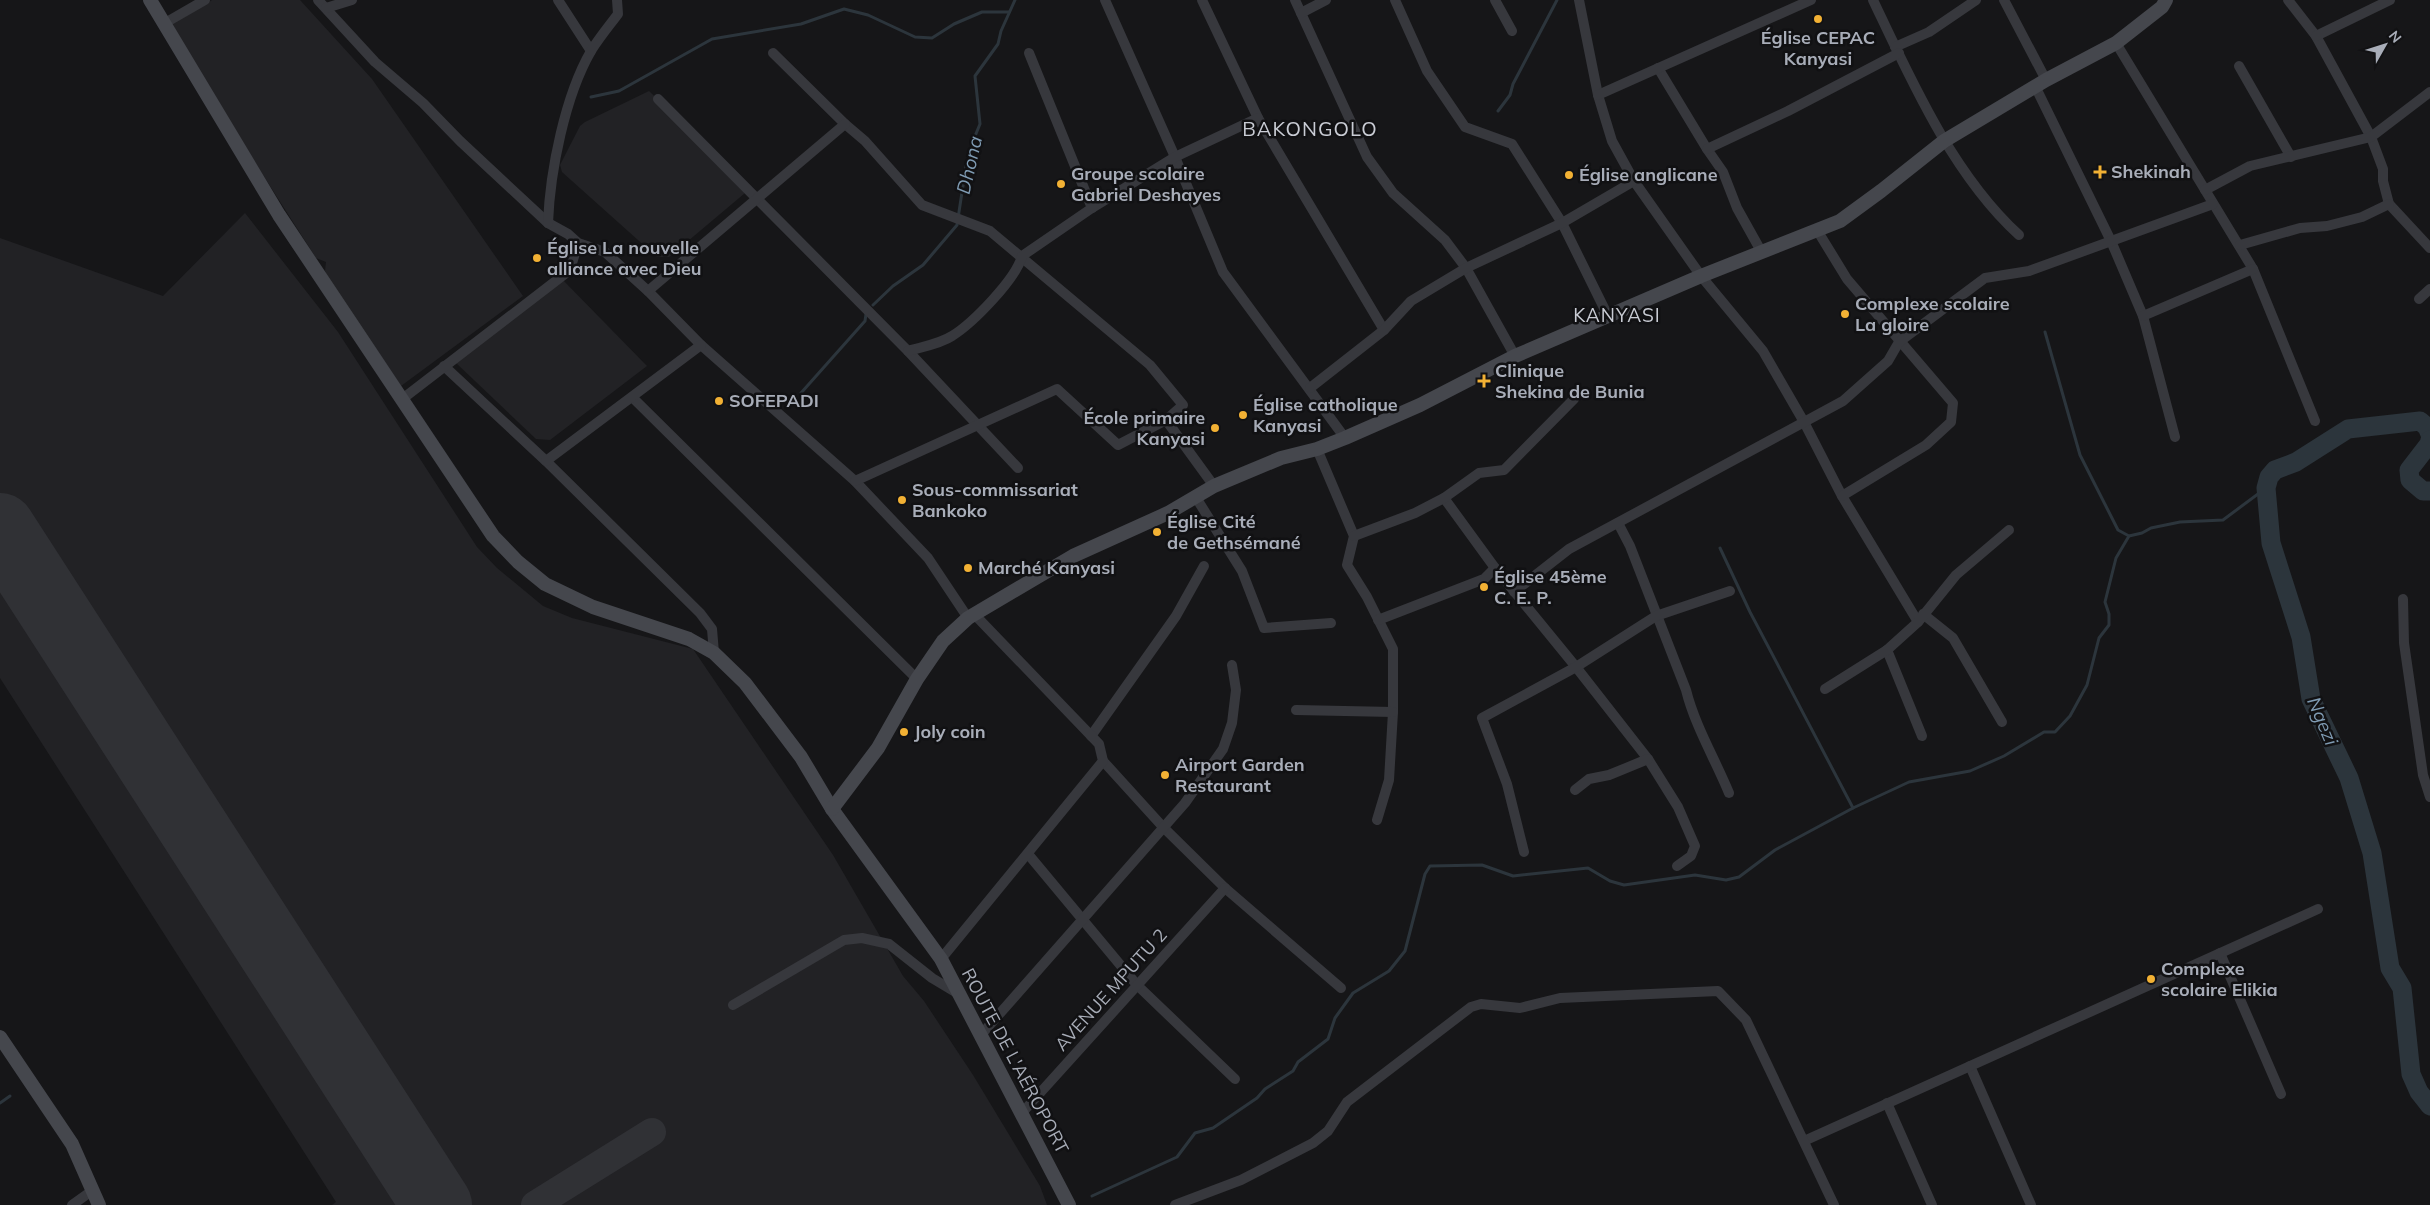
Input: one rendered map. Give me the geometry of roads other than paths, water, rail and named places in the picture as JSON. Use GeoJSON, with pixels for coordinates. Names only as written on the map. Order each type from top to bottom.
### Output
{"type":"FeatureCollection","features":[{"type":"Feature","properties":{"kind":"street","name":"ROUTE DE L'AÉROPORT"},"geometry":{"type":"LineString","coordinates":[[150,0],[279,215],[493,536],[518,562],[545,584],[593,607],[689,639],[714,653],[745,683],[801,757],[832,809],[941,959],[1068,1205]]}},
{"type":"Feature","properties":{"kind":"street"},"geometry":{"type":"LineString","coordinates":[[165,23],[205,0]]}},
{"type":"Feature","properties":{"kind":"street"},"geometry":{"type":"LineString","coordinates":[[318,0],[375,62],[423,103],[460,141],[548,223],[568,234],[578,243],[605,252],[648,291],[701,345],[856,481],[928,558],[972,616],[1091,736],[1098,744],[1103,761],[1163,827],[1225,888],[1341,988]]}},
{"type":"Feature","properties":{"kind":"street"},"geometry":{"type":"LineString","coordinates":[[326,8],[352,0]]}},
{"type":"Feature","properties":{"kind":"street"},"geometry":{"type":"LineString","coordinates":[[558,0],[591,51]]}},
{"type":"Feature","properties":{"kind":"street"},"geometry":{"type":"LineString","coordinates":[[548,223],[549,194],[569,100],[591,51],[618,14],[617,0]]}},
{"type":"Feature","properties":{"kind":"street"},"geometry":{"type":"LineString","coordinates":[[1105,0],[1175,157],[1223,272],[1346,438]]}},
{"type":"Feature","properties":{"kind":"street"},"geometry":{"type":"LineString","coordinates":[[1202,0],[1258,118],[1384,330]]}},
{"type":"Feature","properties":{"kind":"street"},"geometry":{"type":"LineString","coordinates":[[1295,0],[1367,157],[1393,193],[1445,240],[1466,268],[1515,356]]}},
{"type":"Feature","properties":{"kind":"street"},"geometry":{"type":"LineString","coordinates":[[1301,13],[1326,0]]}},
{"type":"Feature","properties":{"kind":"street"},"geometry":{"type":"LineString","coordinates":[[1395,0],[1427,71],[1465,127],[1512,144],[1562,223],[1608,316]]}},
{"type":"Feature","properties":{"kind":"street"},"geometry":{"type":"LineString","coordinates":[[1496,0],[1512,31]]}},
{"type":"Feature","properties":{"kind":"street"},"geometry":{"type":"LineString","coordinates":[[1579,0],[1598,95],[1612,141],[1634,181],[1701,276],[1763,351],[1804,422],[1842,496],[1921,618],[1953,638],[2002,722]]}},
{"type":"Feature","properties":{"kind":"street"},"geometry":{"type":"LineString","coordinates":[[1598,95],[1811,0]]}},
{"type":"Feature","properties":{"kind":"street"},"geometry":{"type":"LineString","coordinates":[[1873,0],[1944,141],[2001,219],[2019,235]]}},
{"type":"Feature","properties":{"kind":"street"},"geometry":{"type":"LineString","coordinates":[[1707,149],[1788,111],[1929,32],[1976,0]]}},
{"type":"Feature","properties":{"kind":"street"},"geometry":{"type":"LineString","coordinates":[[2004,0],[2143,316],[2175,437]]}},
{"type":"Feature","properties":{"kind":"street"},"geometry":{"type":"LineString","coordinates":[[832,809],[878,748],[917,679],[943,642],[972,616],[1073,556],[1168,513],[1214,486],[1281,458],[1317,449],[1346,438],[1420,405],[1515,356],[1761,251],[1840,221],[1944,141],[2041,83],[2116,43],[2162,7],[2166,0]]}},
{"type":"Feature","properties":{"kind":"street"},"geometry":{"type":"LineString","coordinates":[[2288,0],[2316,36],[2371,137],[2383,169],[2383,181],[2389,204],[2430,248]]}},
{"type":"Feature","properties":{"kind":"street"},"geometry":{"type":"LineString","coordinates":[[2316,36],[2390,0]]}},
{"type":"Feature","properties":{"kind":"street"},"geometry":{"type":"LineString","coordinates":[[2116,43],[2253,269],[2315,421]]}},
{"type":"Feature","properties":{"kind":"street"},"geometry":{"type":"LineString","coordinates":[[774,53],[845,124],[865,141],[922,205],[990,231],[1150,365],[1183,405],[1166,420],[1118,445],[1057,389],[856,481]]}},
{"type":"Feature","properties":{"kind":"street"},"geometry":{"type":"LineString","coordinates":[[1029,53],[1092,208]]}},
{"type":"Feature","properties":{"kind":"street"},"geometry":{"type":"LineString","coordinates":[[2239,66],[2291,158]]}},
{"type":"Feature","properties":{"kind":"street"},"geometry":{"type":"LineString","coordinates":[[1658,68],[1723,172],[1738,208],[1761,251]]}},
{"type":"Feature","properties":{"kind":"street"},"geometry":{"type":"LineString","coordinates":[[2205,190],[2250,166],[2291,158],[2371,137],[2430,92]]}},
{"type":"Feature","properties":{"kind":"street"},"geometry":{"type":"LineString","coordinates":[[658,99],[756,200],[908,351],[1018,468]]}},
{"type":"Feature","properties":{"kind":"street"},"geometry":{"type":"LineString","coordinates":[[908,351],[950,338],[972,322],[1019,268],[1022,256],[1092,208],[1175,157],[1258,118]]}},
{"type":"Feature","properties":{"kind":"street"},"geometry":{"type":"LineString","coordinates":[[648,291],[845,124]]}},
{"type":"Feature","properties":{"kind":"street"},"geometry":{"type":"LineString","coordinates":[[1310,388],[1384,330],[1411,301],[1466,268],[1562,223],[1634,181]]}},
{"type":"Feature","properties":{"kind":"street"},"geometry":{"type":"LineString","coordinates":[[1514,592],[1569,548],[1843,401],[1888,361],[1899,342],[1985,278],[2029,271],[2213,204]]}},
{"type":"Feature","properties":{"kind":"street"},"geometry":{"type":"LineString","coordinates":[[2240,245],[2300,228],[2327,226],[2362,217],[2389,204]]}},
{"type":"Feature","properties":{"kind":"street"},"geometry":{"type":"LineString","coordinates":[[1817,230],[1847,279],[1899,342],[1953,402],[1951,422],[1926,446],[1842,496]]}},
{"type":"Feature","properties":{"kind":"street"},"geometry":{"type":"LineString","coordinates":[[401,400],[570,270],[578,243]]}},
{"type":"Feature","properties":{"kind":"street"},"geometry":{"type":"LineString","coordinates":[[2143,316],[2253,269]]}},
{"type":"Feature","properties":{"kind":"street"},"geometry":{"type":"LineString","coordinates":[[2419,299],[2430,289]]}},
{"type":"Feature","properties":{"kind":"street"},"geometry":{"type":"LineString","coordinates":[[546,461],[633,398],[701,345]]}},
{"type":"Feature","properties":{"kind":"street"},"geometry":{"type":"LineString","coordinates":[[444,366],[546,461],[700,613],[712,629],[714,653]]}},
{"type":"Feature","properties":{"kind":"street"},"geometry":{"type":"LineString","coordinates":[[633,398],[917,679]]}},
{"type":"Feature","properties":{"kind":"street"},"geometry":{"type":"LineString","coordinates":[[1354,536],[1415,513],[1444,498],[1479,474],[1504,470],[1574,399]]}},
{"type":"Feature","properties":{"kind":"street"},"geometry":{"type":"LineString","coordinates":[[1166,420],[1214,486]]}},
{"type":"Feature","properties":{"kind":"street"},"geometry":{"type":"LineString","coordinates":[[1317,449],[1354,536],[1347,565],[1367,597],[1392,649],[1393,712],[1389,780],[1377,820]]}},
{"type":"Feature","properties":{"kind":"street"},"geometry":{"type":"LineString","coordinates":[[1195,496],[1242,571],[1264,628],[1331,623]]}},
{"type":"Feature","properties":{"kind":"street"},"geometry":{"type":"LineString","coordinates":[[1444,498],[1495,568],[1648,759],[1678,806],[1695,846],[1691,856],[1676,866]]}},
{"type":"Feature","properties":{"kind":"street"},"geometry":{"type":"LineString","coordinates":[[1618,523],[1630,546],[1686,690],[1692,713],[1714,754],[1729,793]]}},
{"type":"Feature","properties":{"kind":"street"},"geometry":{"type":"LineString","coordinates":[[1825,689],[1887,650],[1921,618],[1956,575],[2009,530]]}},
{"type":"Feature","properties":{"kind":"street"},"geometry":{"type":"LineString","coordinates":[[1091,736],[1176,616],[1204,566]]}},
{"type":"Feature","properties":{"kind":"street"},"geometry":{"type":"LineString","coordinates":[[1378,620],[1484,578],[1495,568]]}},
{"type":"Feature","properties":{"kind":"street"},"geometry":{"type":"LineString","coordinates":[[1524,852],[1507,784],[1482,718],[1576,667],[1656,616],[1730,591]]}},
{"type":"Feature","properties":{"kind":"street"},"geometry":{"type":"LineString","coordinates":[[2403,599],[2404,643],[2423,775],[2430,797]]}},
{"type":"Feature","properties":{"kind":"street"},"geometry":{"type":"LineString","coordinates":[[1887,650],[1922,736]]}},
{"type":"Feature","properties":{"kind":"street"},"geometry":{"type":"LineString","coordinates":[[980,1036],[1185,803],[1223,749],[1232,723],[1236,690],[1232,665]]}},
{"type":"Feature","properties":{"kind":"street"},"geometry":{"type":"LineString","coordinates":[[1296,710],[1393,712]]}},
{"type":"Feature","properties":{"kind":"street"},"geometry":{"type":"LineString","coordinates":[[1575,790],[1589,778],[1609,775],[1648,759]]}},
{"type":"Feature","properties":{"kind":"street"},"geometry":{"type":"LineString","coordinates":[[941,959],[1103,761]]}},
{"type":"Feature","properties":{"kind":"street"},"geometry":{"type":"LineString","coordinates":[[1028,854],[1137,985],[1235,1079]]}},
{"type":"Feature","properties":{"kind":"street","name":"AVENUE MPUTU 2"},"geometry":{"type":"LineString","coordinates":[[1021,1114],[1225,888]]}},
{"type":"Feature","properties":{"kind":"street"},"geometry":{"type":"LineString","coordinates":[[1804,1141],[2318,909]]}},
{"type":"Feature","properties":{"kind":"street"},"geometry":{"type":"LineString","coordinates":[[733,1006],[844,940],[862,938],[889,944],[932,978],[957,993]]}},
{"type":"Feature","properties":{"kind":"street"},"geometry":{"type":"LineString","coordinates":[[2220,953],[2281,1094]]}},
{"type":"Feature","properties":{"kind":"street"},"geometry":{"type":"LineString","coordinates":[[1175,1205],[1240,1180],[1313,1143],[1328,1131],[1347,1102],[1458,1015],[1471,1007],[1481,1004],[1520,1008],[1560,998],[1718,991],[1746,1020],[1834,1205]]}},
{"type":"Feature","properties":{"kind":"street"},"geometry":{"type":"LineString","coordinates":[[0,1037],[72,1144],[99,1205]]}},
{"type":"Feature","properties":{"kind":"street"},"geometry":{"type":"LineString","coordinates":[[1970,1066],[2031,1205]]}},
{"type":"Feature","properties":{"kind":"street"},"geometry":{"type":"LineString","coordinates":[[1887,1104],[1932,1205]]}},
{"type":"Feature","properties":{"kind":"street"},"geometry":{"type":"LineString","coordinates":[[72,1205],[93,1190]]}},
{"type":"Feature","properties":{"kind":"waterway","name":"Dhona"},"geometry":{"type":"LineString","coordinates":[[873,305],[893,286],[923,265],[957,225],[966,166],[971,160],[973,141],[980,124],[975,76],[998,44],[1001,31],[1015,0]]}},
{"type":"Feature","properties":{"kind":"waterway"},"geometry":{"type":"LineString","coordinates":[[1498,111],[1510,95],[1513,84],[1557,0]]}},
{"type":"Feature","properties":{"kind":"waterway"},"geometry":{"type":"LineString","coordinates":[[591,97],[619,91],[712,39],[801,24],[844,9],[868,15],[915,37],[932,38],[954,24],[982,12],[1009,12]]}},
{"type":"Feature","properties":{"kind":"waterway","name":"Dhona"},"geometry":{"type":"LineString","coordinates":[[801,393],[865,321],[866,314]]}},
{"type":"Feature","properties":{"kind":"waterway"},"geometry":{"type":"LineString","coordinates":[[2045,332],[2080,455],[2118,530],[2129,536]]}},
{"type":"Feature","properties":{"kind":"waterway","name":"Ngezi"},"geometry":{"type":"LineString","coordinates":[[2430,434],[2427,427],[2420,421],[2348,429],[2296,462],[2275,470],[2269,477],[2266,488],[2271,543],[2301,637],[2311,699],[2349,778],[2372,853],[2390,968],[2402,988],[2411,1074],[2419,1092],[2430,1106]]}},
{"type":"Feature","properties":{"kind":"waterway","name":"Ngezi"},"geometry":{"type":"LineString","coordinates":[[2430,440],[2409,470],[2410,480],[2423,491],[2430,491]]}},
{"type":"Feature","properties":{"kind":"waterway"},"geometry":{"type":"LineString","coordinates":[[1092,1196],[1177,1157],[1195,1133],[1213,1128],[1257,1098],[1265,1089],[1293,1071],[1298,1062],[1328,1039],[1335,1018],[1353,993],[1389,971],[1405,951],[1425,874],[1430,866],[1482,865],[1513,876],[1588,868],[1610,881],[1624,885],[1695,875],[1726,880],[1739,877],[1775,850],[1853,808],[1909,782],[1970,771],[2004,756],[2044,732],[2055,732],[2070,716],[2087,685],[2099,638],[2109,625],[2109,614],[2105,602],[2116,558],[2129,536],[2142,533],[2151,528],[2180,522],[2223,520],[2266,488]]}},
{"type":"Feature","properties":{"kind":"waterway"},"geometry":{"type":"LineString","coordinates":[[1720,548],[1750,612],[1853,808]]}},
{"type":"Feature","properties":{"kind":"waterway"},"geometry":{"type":"LineString","coordinates":[[0,1103],[10,1096]]}},
{"type":"Feature","properties":{"kind":"place","name":"Église CEPAC Kanyasi"},"geometry":{"type":"Point","coordinates":[1818,19]}},
{"type":"Feature","properties":{"kind":"place","name":"Shekinah"},"geometry":{"type":"Point","coordinates":[2100,172]}},
{"type":"Feature","properties":{"kind":"place","name":"Église anglicane"},"geometry":{"type":"Point","coordinates":[1569,175]}},
{"type":"Feature","properties":{"kind":"place","name":"Groupe scolaire Gabriel Deshayes"},"geometry":{"type":"Point","coordinates":[1061,184]}},
{"type":"Feature","properties":{"kind":"place","name":"Église La nouvelle alliance avec Dieu"},"geometry":{"type":"Point","coordinates":[537,258]}},
{"type":"Feature","properties":{"kind":"place","name":"Complexe scolaire La gloire"},"geometry":{"type":"Point","coordinates":[1845,314]}},
{"type":"Feature","properties":{"kind":"place","name":"Clinique Shekina de Bunia"},"geometry":{"type":"Point","coordinates":[1484,381]}},
{"type":"Feature","properties":{"kind":"place","name":"SOFEPADI"},"geometry":{"type":"Point","coordinates":[719,401]}},
{"type":"Feature","properties":{"kind":"place","name":"Église catholique Kanyasi"},"geometry":{"type":"Point","coordinates":[1243,415]}},
{"type":"Feature","properties":{"kind":"place","name":"École primaire Kanyasi"},"geometry":{"type":"Point","coordinates":[1215,428]}},
{"type":"Feature","properties":{"kind":"place","name":"Sous-commissariat Bankoko"},"geometry":{"type":"Point","coordinates":[902,500]}},
{"type":"Feature","properties":{"kind":"place","name":"Église Cité de Gethsémané"},"geometry":{"type":"Point","coordinates":[1157,532]}},
{"type":"Feature","properties":{"kind":"place","name":"Marché Kanyasi"},"geometry":{"type":"Point","coordinates":[968,568]}},
{"type":"Feature","properties":{"kind":"place","name":"Église 45ème C. E. P."},"geometry":{"type":"Point","coordinates":[1484,587]}},
{"type":"Feature","properties":{"kind":"place","name":"Joly coin"},"geometry":{"type":"Point","coordinates":[904,732]}},
{"type":"Feature","properties":{"kind":"place","name":"Airport Garden Restaurant"},"geometry":{"type":"Point","coordinates":[1165,775]}},
{"type":"Feature","properties":{"kind":"place","name":"Complexe scolaire Elikia"},"geometry":{"type":"Point","coordinates":[2151,979]}},
{"type":"Feature","properties":{"kind":"district","name":"BAKONGOLO"},"geometry":{"type":"Point","coordinates":[1310,129]}},
{"type":"Feature","properties":{"kind":"district","name":"KANYASI"},"geometry":{"type":"Point","coordinates":[1617,315]}}]}
